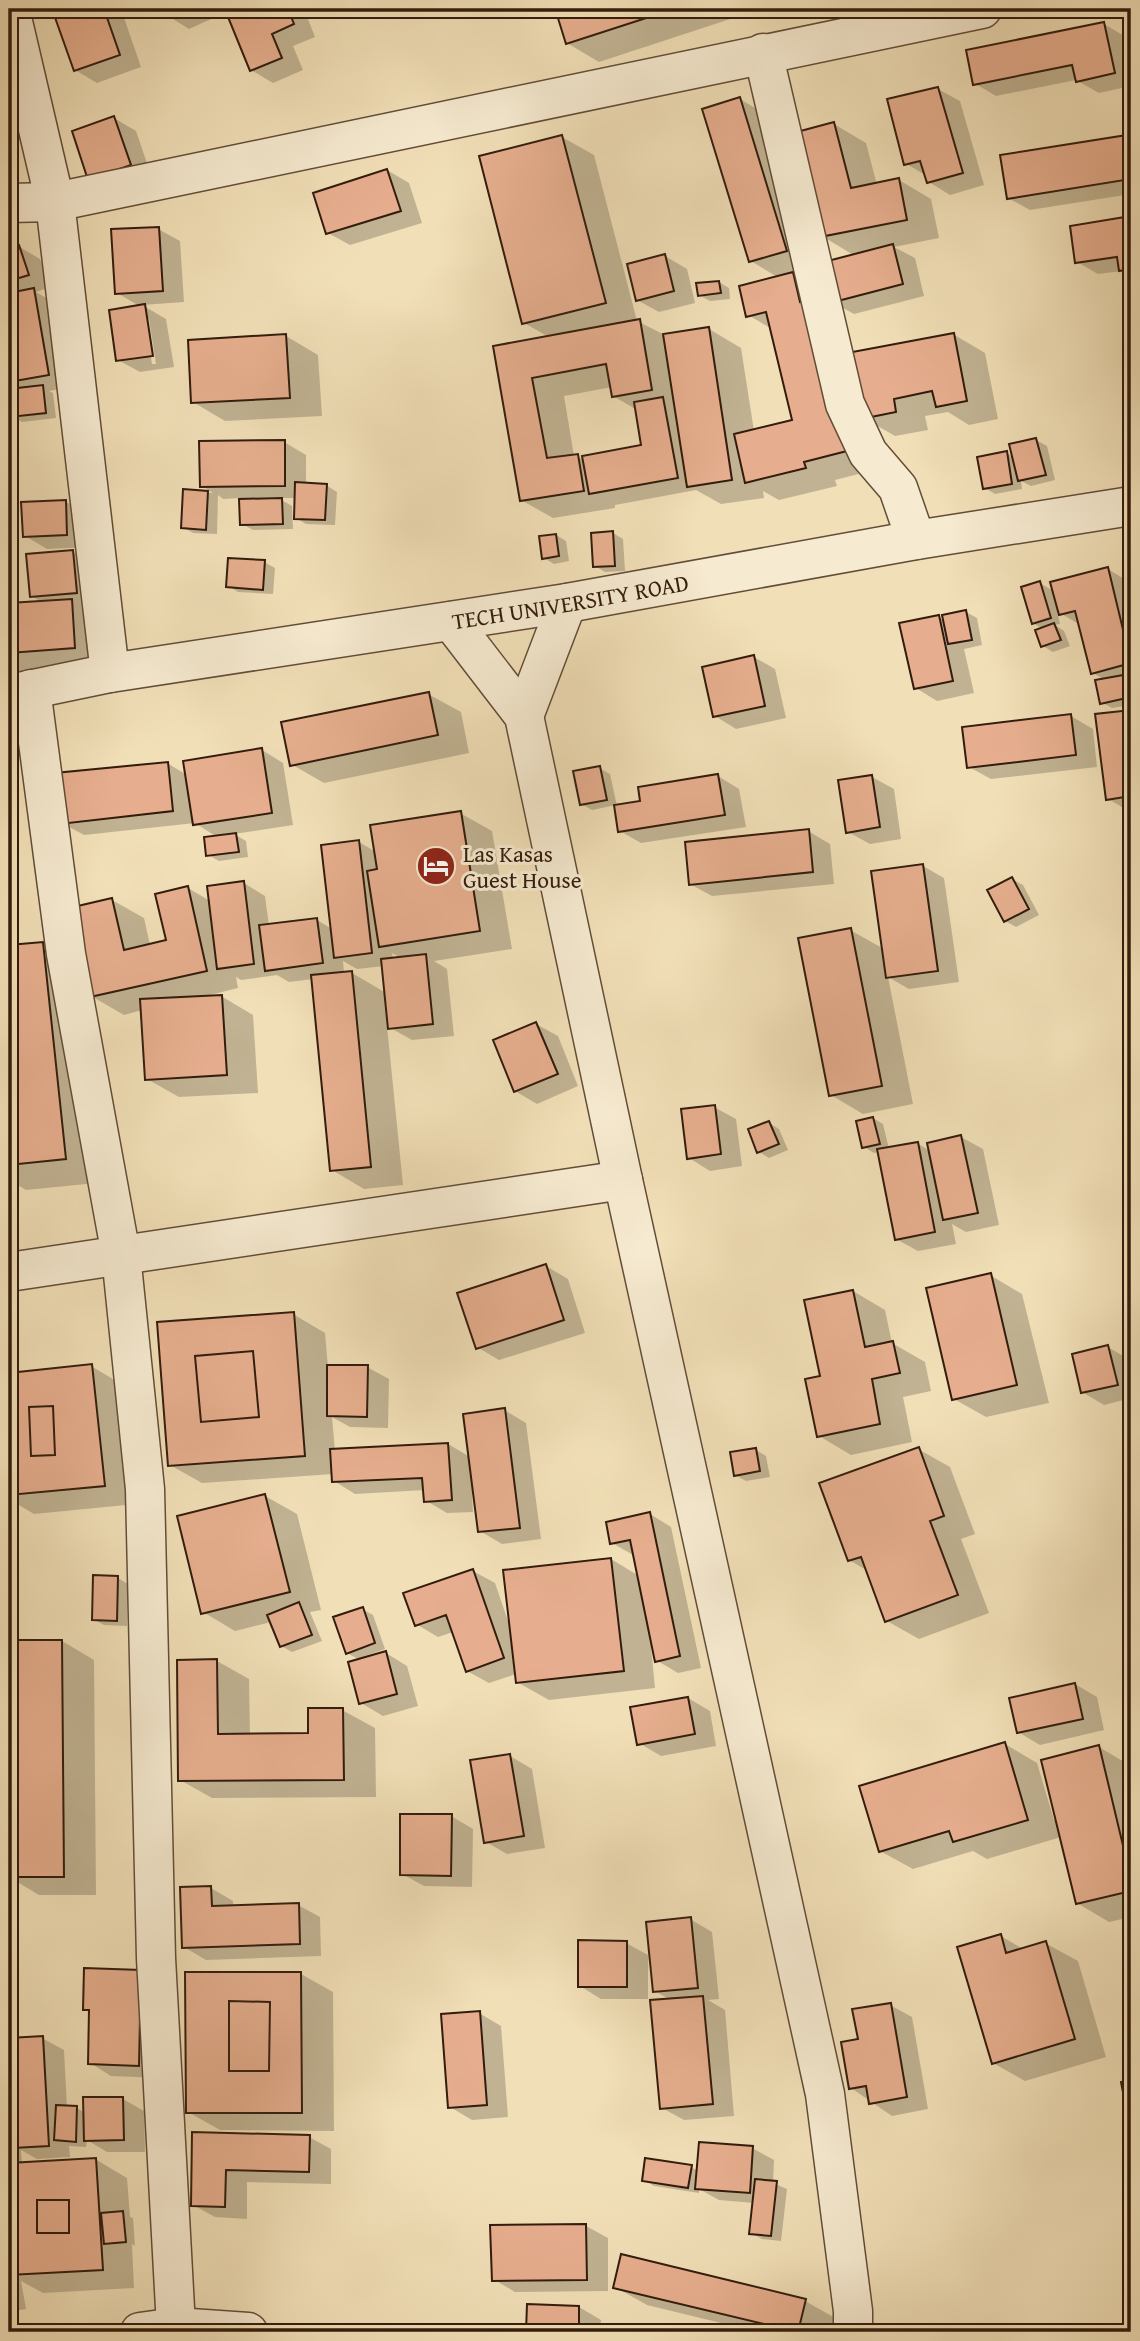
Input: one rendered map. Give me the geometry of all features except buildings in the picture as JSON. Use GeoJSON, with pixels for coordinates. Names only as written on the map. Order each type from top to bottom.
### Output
{"type":"FeatureCollection","features":[{"type":"Feature","properties":{"kind":"street"},"geometry":{"type":"LineString","coordinates":[[10,9],[55,202],[110,673]]}},
{"type":"Feature","properties":{"kind":"street"},"geometry":{"type":"LineString","coordinates":[[9,204],[55,202],[982,9]]}},
{"type":"Feature","properties":{"kind":"street"},"geometry":{"type":"LineString","coordinates":[[763,53],[845,404],[868,453],[898,488],[916,540]]}},
{"type":"Feature","properties":{"kind":"street","name":"TECH UNIVERSITY ROAD"},"geometry":{"type":"LineString","coordinates":[[20,692],[110,673],[567,603],[916,540],[1131,506]]}},
{"type":"Feature","properties":{"kind":"street"},"geometry":{"type":"LineString","coordinates":[[524,716],[567,603]]}},
{"type":"Feature","properties":{"kind":"street"},"geometry":{"type":"LineString","coordinates":[[451,621],[524,716],[623,1180],[825,2094],[853,2311],[853,2332]]}},
{"type":"Feature","properties":{"kind":"street"},"geometry":{"type":"LineString","coordinates":[[20,692],[121,1255],[145,1489],[156,1958],[158,2330],[248,2332]]}},
{"type":"Feature","properties":{"kind":"street"},"geometry":{"type":"LineString","coordinates":[[9,1272],[623,1180]]}},
{"type":"Feature","properties":{"kind":"place","name":"Las Kasas Guest House"},"geometry":{"type":"Point","coordinates":[436,866]}}]}
